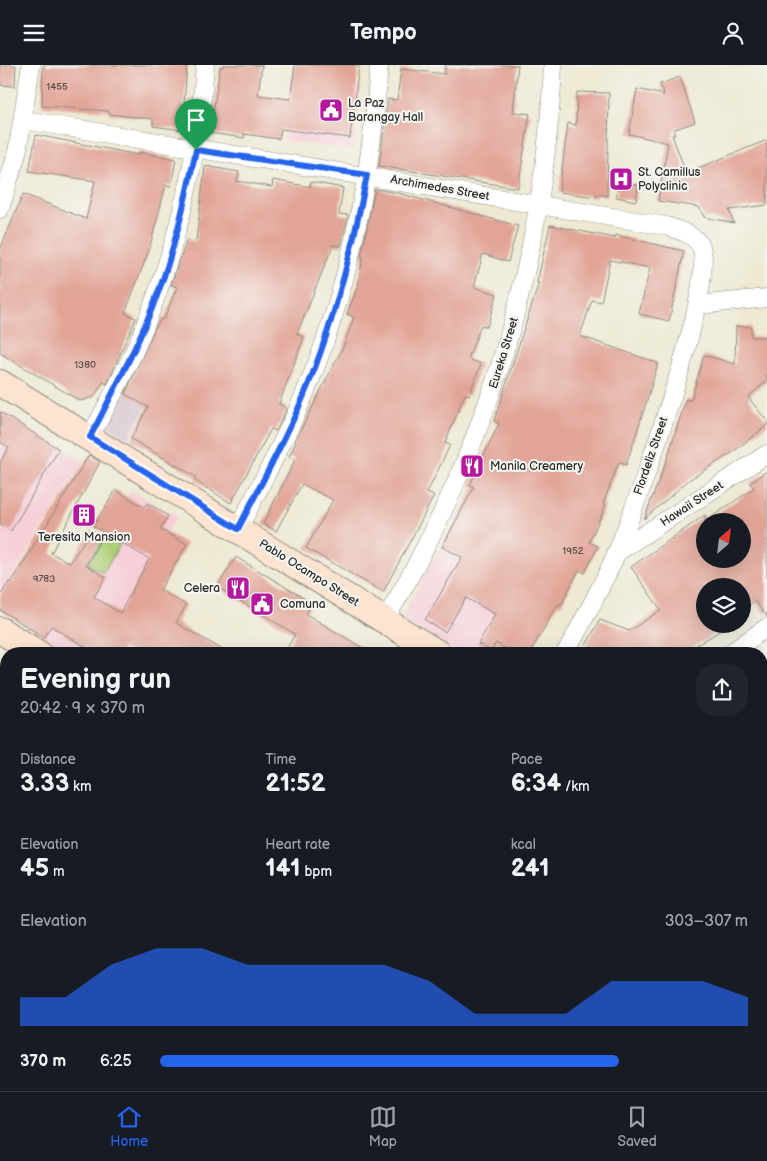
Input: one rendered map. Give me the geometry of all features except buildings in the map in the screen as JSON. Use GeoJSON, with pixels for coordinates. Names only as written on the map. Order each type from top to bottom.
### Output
{"type":"FeatureCollection","features":[{"type":"Feature","properties":{"kind":"main road","name":"Pablo Ocampo Street"},"geometry":{"type":"LineString","coordinates":[[0,383],[428,647]]}},
{"type":"Feature","properties":{"kind":"main road"},"geometry":{"type":"LineString","coordinates":[[0,630],[28,647]]}},
{"type":"Feature","properties":{"kind":"street"},"geometry":{"type":"LineString","coordinates":[[0,209],[24,120],[31,65]]}},
{"type":"Feature","properties":{"kind":"street"},"geometry":{"type":"LineString","coordinates":[[90,437],[136,347],[162,283],[182,217],[196,150],[205,65]]}},
{"type":"Feature","properties":{"kind":"street"},"geometry":{"type":"LineString","coordinates":[[238,529],[279,452],[324,345],[354,242],[367,175],[376,112],[379,65]]}},
{"type":"Feature","properties":{"kind":"street","name":"Eureka Street"},"geometry":{"type":"LineString","coordinates":[[385,620],[428,545],[470,451],[497,380],[522,294],[540,206],[551,117],[553,65]]}},
{"type":"Feature","properties":{"kind":"street","name":"Archimedes Street"},"geometry":{"type":"LineString","coordinates":[[24,120],[196,150],[367,175],[666,226],[686,233],[701,247]]}},
{"type":"Feature","properties":{"kind":"street","name":"Flordeliz Street"},"geometry":{"type":"LineString","coordinates":[[569,647],[616,553],[660,434],[698,305],[703,273],[701,247]]}},
{"type":"Feature","properties":{"kind":"street"},"geometry":{"type":"LineString","coordinates":[[698,305],[767,298]]}},
{"type":"Feature","properties":{"kind":"street","name":"Hawaii Street"},"geometry":{"type":"LineString","coordinates":[[616,553],[767,454]]}},
{"type":"Feature","properties":{"kind":"street"},"geometry":{"type":"LineString","coordinates":[[739,647],[767,627]]}},
{"type":"Feature","properties":{"kind":"shaded area"},"geometry":{"type":"Polygon","coordinates":[[[291,79],[361,87],[354,150],[284,141],[291,79]]]}},
{"type":"Feature","properties":{"kind":"shaded area"},"geometry":{"type":"Polygon","coordinates":[[[139,367],[162,380],[128,439],[106,426],[139,367]]]}},
{"type":"Feature","properties":{"kind":"shaded area"},"geometry":{"type":"Polygon","coordinates":[[[0,409],[84,461],[0,596],[0,409]]]}},
{"type":"Feature","properties":{"kind":"shaded area"},"geometry":{"type":"Polygon","coordinates":[[[131,491],[177,516],[129,595],[174,620],[159,647],[60,647],[44,637],[131,491]]]}},
{"type":"Feature","properties":{"kind":"shaded area"},"geometry":{"type":"Polygon","coordinates":[[[440,548],[525,592],[495,647],[449,647],[401,619],[440,548]]]}},
{"type":"Feature","properties":{"kind":"green space"},"geometry":{"type":"Polygon","coordinates":[[[106,534],[121,543],[103,573],[88,564],[106,534]]]}},
{"type":"Feature","properties":{"kind":"place","name":"La Paz Barangay Hall"},"geometry":{"type":"Point","coordinates":[331,110]}},
{"type":"Feature","properties":{"kind":"place","name":"St. Camillus Polyclinic"},"geometry":{"type":"Point","coordinates":[621,179]}},
{"type":"Feature","properties":{"kind":"place","name":"Manila Creamery"},"geometry":{"type":"Point","coordinates":[472,466]}},
{"type":"Feature","properties":{"kind":"place","name":"Teresita Mansion"},"geometry":{"type":"Point","coordinates":[84,515]}},
{"type":"Feature","properties":{"kind":"place","name":"Celera"},"geometry":{"type":"Point","coordinates":[238,588]}},
{"type":"Feature","properties":{"kind":"place","name":"Comuna"},"geometry":{"type":"Point","coordinates":[262,604]}},
{"type":"Feature","properties":{"kind":"route"},"geometry":{"type":"LineString","coordinates":[[196,150],[367,175],[356,233],[342,289],[324,345],[303,399],[279,452],[238,529],[90,437],[136,347],[162,283],[182,217],[196,150]]}}]}
